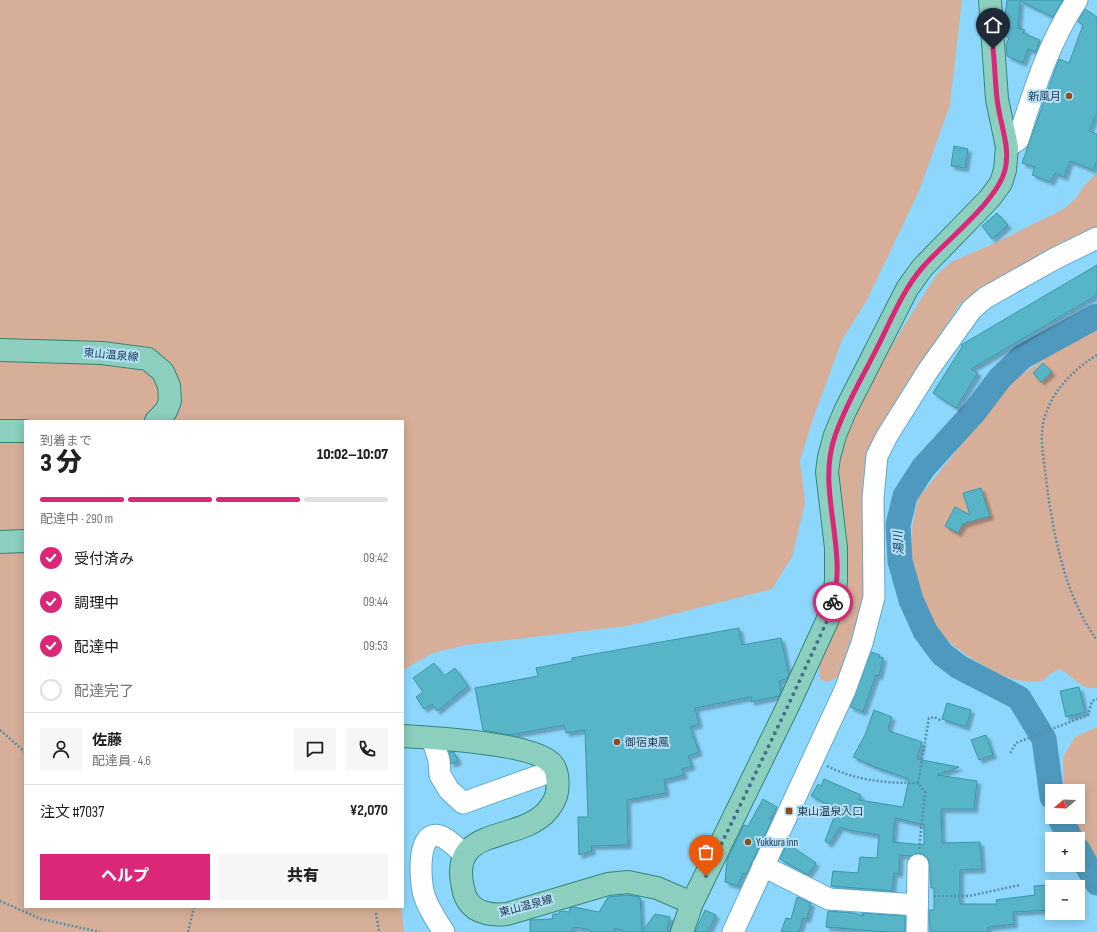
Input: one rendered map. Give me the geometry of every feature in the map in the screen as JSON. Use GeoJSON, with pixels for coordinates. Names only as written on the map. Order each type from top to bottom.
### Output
{"type":"FeatureCollection","features":[{"type":"Feature","properties":{"kind":"main road"},"geometry":{"type":"LineString","coordinates":[[682,932],[692,903],[787,708],[827,621],[834,600],[836,580],[836,548],[827,472],[829,457],[835,435],[845,411],[907,289],[922,268],[990,198],[1001,183],[1005,170],[1007,147],[997,99],[990,0]]}},
{"type":"Feature","properties":{"kind":"main road","name":"東山温泉線"},"geometry":{"type":"LineString","coordinates":[[0,350],[102,353],[148,359],[163,372],[168,386],[170,400],[166,411],[157,420]]}},
{"type":"Feature","properties":{"kind":"main road"},"geometry":{"type":"LineString","coordinates":[[0,431],[24,431]]}},
{"type":"Feature","properties":{"kind":"main road"},"geometry":{"type":"LineString","coordinates":[[0,542],[24,541]]}},
{"type":"Feature","properties":{"kind":"main road"},"geometry":{"type":"LineString","coordinates":[[404,736],[519,748],[535,752],[553,765],[557,776],[557,793],[552,804],[541,818],[532,824],[484,839],[475,844],[465,855]]}},
{"type":"Feature","properties":{"kind":"main road","name":"東山温泉線"},"geometry":{"type":"LineString","coordinates":[[465,855],[460,873],[465,896],[470,904],[485,913],[497,915],[507,914],[608,884],[628,882],[657,888],[692,903]]}},
{"type":"Feature","properties":{"kind":"street"},"geometry":{"type":"LineString","coordinates":[[1007,147],[1018,140],[1031,98],[1054,44],[1077,0]]}},
{"type":"Feature","properties":{"kind":"street"},"geometry":{"type":"LineString","coordinates":[[734,932],[845,690],[862,643],[874,597],[873,498],[876,463],[877,456],[887,436],[929,369],[972,309],[985,298],[1050,261],[1097,238]]}},
{"type":"Feature","properties":{"kind":"street"},"geometry":{"type":"LineString","coordinates":[[432,738],[439,760],[440,774],[449,790],[463,803],[555,770]]}},
{"type":"Feature","properties":{"kind":"street"},"geometry":{"type":"LineString","coordinates":[[444,932],[433,916],[423,891],[422,848],[425,840],[430,836],[439,835],[465,855]]}},
{"type":"Feature","properties":{"kind":"street"},"geometry":{"type":"LineString","coordinates":[[917,932],[918,865]]}},
{"type":"Feature","properties":{"kind":"street"},"geometry":{"type":"LineString","coordinates":[[763,866],[829,899],[917,901]]}},
{"type":"Feature","properties":{"kind":"path"},"geometry":{"type":"LineString","coordinates":[[1097,355],[1067,378],[1055,394],[1044,418],[1042,439],[1054,530],[1065,571],[1078,607],[1097,640]]}},
{"type":"Feature","properties":{"kind":"path"},"geometry":{"type":"LineString","coordinates":[[1010,753],[1016,743],[1051,728],[1088,716],[1092,701],[1097,699]]}},
{"type":"Feature","properties":{"kind":"path"},"geometry":{"type":"LineString","coordinates":[[918,783],[929,718],[934,717],[942,722]]}},
{"type":"Feature","properties":{"kind":"path"},"geometry":{"type":"LineString","coordinates":[[0,730],[24,751]]}},
{"type":"Feature","properties":{"kind":"path"},"geometry":{"type":"LineString","coordinates":[[813,759],[842,774],[859,779],[885,783],[918,783],[922,786],[925,792],[918,865]]}},
{"type":"Feature","properties":{"kind":"path"},"geometry":{"type":"LineString","coordinates":[[917,901],[969,896],[1020,885]]}},
{"type":"Feature","properties":{"kind":"path"},"geometry":{"type":"LineString","coordinates":[[0,900],[41,919],[100,932]]}},
{"type":"Feature","properties":{"kind":"path"},"geometry":{"type":"LineString","coordinates":[[189,932],[194,908]]}},
{"type":"Feature","properties":{"kind":"path"},"geometry":{"type":"LineString","coordinates":[[376,912],[379,932]]}},
{"type":"Feature","properties":{"kind":"shaded area"},"geometry":{"type":"Polygon","coordinates":[[[0,0],[962,0],[950,105],[919,191],[867,300],[842,340],[813,419],[800,460],[805,503],[792,557],[772,589],[627,626],[466,645],[433,653],[404,669],[404,420],[24,420],[24,908],[401,908],[404,932],[0,932],[0,0]]]}},
{"type":"Feature","properties":{"kind":"shaded area"},"geometry":{"type":"Polygon","coordinates":[[[1097,173],[1097,227],[977,291],[959,305],[885,422],[868,459],[863,474],[864,599],[839,675],[830,681],[820,679],[819,666],[835,622],[837,477],[844,429],[902,329],[937,274],[953,261],[993,244],[1064,209],[1076,198],[1084,186],[1097,173]]]}},
{"type":"Feature","properties":{"kind":"shaded area"},"geometry":{"type":"Polygon","coordinates":[[[1097,327],[1097,688],[1082,685],[1059,669],[1050,674],[1043,681],[1012,679],[985,666],[955,646],[941,633],[928,613],[918,585],[913,560],[912,536],[915,511],[919,497],[1014,380],[1067,343],[1097,327]]]}},
{"type":"Feature","properties":{"kind":"shaded area"},"geometry":{"type":"Polygon","coordinates":[[[1097,727],[1097,873],[1085,851],[1085,832],[1075,832],[1072,824],[1085,824],[1085,784],[1064,784],[1063,757],[1075,737],[1097,727]]]}},
{"type":"Feature","properties":{"kind":"building"},"geometry":{"type":"Polygon","coordinates":[[[1007,0],[1063,0],[1053,17],[1020,1],[1018,28],[1025,30],[1023,33],[1040,40],[1036,52],[1028,49],[1023,63],[1007,56],[1006,44],[1009,38],[1005,36],[1005,31],[1008,22],[1004,22],[1007,0]]]}},
{"type":"Feature","properties":{"kind":"building"},"geometry":{"type":"Polygon","coordinates":[[[1085,9],[1097,17],[1097,113],[1089,131],[1097,134],[1097,160],[1093,170],[1070,161],[1064,177],[1055,173],[1051,182],[1032,175],[1035,167],[1022,163],[1059,59],[1069,63],[1083,25],[1078,22],[1085,9]]]}},
{"type":"Feature","properties":{"kind":"building"},"geometry":{"type":"Polygon","coordinates":[[[954,146],[968,149],[965,168],[951,166],[954,146]]]}},
{"type":"Feature","properties":{"kind":"building"},"geometry":{"type":"Polygon","coordinates":[[[997,213],[1008,225],[992,239],[982,226],[997,213]]]}},
{"type":"Feature","properties":{"kind":"building"},"geometry":{"type":"Polygon","coordinates":[[[1097,265],[1097,295],[971,369],[978,373],[956,408],[933,393],[962,347],[961,345],[1097,265]]]}},
{"type":"Feature","properties":{"kind":"building"},"geometry":{"type":"Polygon","coordinates":[[[1043,363],[1052,372],[1041,382],[1033,373],[1043,363]]]}},
{"type":"Feature","properties":{"kind":"building"},"geometry":{"type":"Polygon","coordinates":[[[981,488],[990,516],[963,524],[958,533],[945,526],[955,507],[970,515],[963,493],[981,488]]]}},
{"type":"Feature","properties":{"kind":"building"},"geometry":{"type":"Polygon","coordinates":[[[739,628],[742,645],[781,638],[789,675],[786,679],[779,681],[781,692],[779,696],[751,702],[751,697],[695,708],[699,724],[690,727],[699,752],[688,756],[692,766],[682,769],[684,775],[664,780],[666,793],[627,800],[628,845],[591,846],[592,851],[579,855],[578,817],[588,817],[585,730],[566,733],[564,725],[510,735],[483,730],[475,688],[538,676],[536,668],[572,661],[572,658],[739,628]]]}},
{"type":"Feature","properties":{"kind":"building"},"geometry":{"type":"Polygon","coordinates":[[[871,652],[880,655],[879,657],[883,658],[879,676],[876,675],[863,712],[850,707],[871,652]]]}},
{"type":"Feature","properties":{"kind":"building"},"geometry":{"type":"Polygon","coordinates":[[[434,663],[444,676],[455,668],[468,686],[437,711],[432,704],[424,709],[416,697],[423,692],[413,678],[434,663]]]}},
{"type":"Feature","properties":{"kind":"building"},"geometry":{"type":"Polygon","coordinates":[[[1079,687],[1085,712],[1066,717],[1060,691],[1079,687]]]}},
{"type":"Feature","properties":{"kind":"building"},"geometry":{"type":"Polygon","coordinates":[[[947,703],[971,710],[966,727],[942,719],[947,703]]]}},
{"type":"Feature","properties":{"kind":"building"},"geometry":{"type":"Polygon","coordinates":[[[874,710],[892,717],[888,728],[890,729],[889,731],[922,742],[917,759],[959,767],[937,775],[977,781],[974,809],[941,809],[942,843],[980,842],[982,869],[960,870],[960,904],[997,904],[996,900],[1035,895],[1034,886],[1045,885],[1045,910],[1013,912],[1014,924],[988,927],[988,932],[930,932],[929,910],[934,910],[934,888],[931,888],[929,860],[924,855],[919,853],[910,856],[900,855],[899,874],[894,873],[892,891],[831,886],[833,871],[858,873],[860,857],[877,858],[879,835],[840,827],[829,844],[825,841],[837,809],[811,796],[818,784],[821,786],[824,779],[861,795],[859,800],[903,807],[909,779],[875,767],[853,757],[865,735],[874,710]],[[895,818],[893,842],[924,845],[924,825],[895,818]]]}},
{"type":"Feature","properties":{"kind":"building"},"geometry":{"type":"Polygon","coordinates":[[[986,735],[993,755],[979,760],[971,740],[986,735]]]}},
{"type":"Feature","properties":{"kind":"building"},"geometry":{"type":"Polygon","coordinates":[[[449,752],[454,752],[458,761],[451,764],[449,752]]]}},
{"type":"Feature","properties":{"kind":"building"},"geometry":{"type":"Polygon","coordinates":[[[763,799],[777,807],[770,819],[772,820],[746,875],[743,873],[738,886],[725,882],[727,860],[744,825],[748,826],[763,799]]]}},
{"type":"Feature","properties":{"kind":"building"},"geometry":{"type":"Polygon","coordinates":[[[787,843],[816,863],[808,875],[780,859],[787,843]]]}},
{"type":"Feature","properties":{"kind":"building"},"geometry":{"type":"Polygon","coordinates":[[[627,895],[640,897],[642,932],[627,932],[615,928],[613,932],[592,932],[587,929],[573,927],[572,932],[530,932],[530,920],[552,919],[553,914],[559,914],[559,912],[562,911],[569,912],[570,908],[574,907],[599,912],[608,897],[627,895]]]}},
{"type":"Feature","properties":{"kind":"building"},"geometry":{"type":"Polygon","coordinates":[[[797,897],[811,903],[807,919],[803,918],[799,932],[781,932],[786,918],[791,919],[797,897]]]}},
{"type":"Feature","properties":{"kind":"building"},"geometry":{"type":"Polygon","coordinates":[[[705,910],[716,915],[708,932],[695,932],[705,910]]]}},
{"type":"Feature","properties":{"kind":"building"},"geometry":{"type":"Polygon","coordinates":[[[828,911],[854,913],[864,916],[861,913],[905,916],[905,932],[826,927],[828,911]]]}},
{"type":"Feature","properties":{"kind":"building"},"geometry":{"type":"Polygon","coordinates":[[[655,914],[670,917],[667,932],[642,932],[655,914]]]}},
{"type":"Feature","properties":{"kind":"waterway","name":"湯川"},"geometry":{"type":"LineString","coordinates":[[1050,784],[1044,739],[1019,698],[959,667],[942,654],[925,631],[911,600],[900,561],[898,525],[905,496],[923,468],[975,411],[1000,378],[1022,357],[1097,316]]}},
{"type":"Feature","properties":{"kind":"waterway","name":"湯川"},"geometry":{"type":"LineString","coordinates":[[1063,824],[1067,832]]}},
{"type":"Feature","properties":{"kind":"waterway","name":"湯川"},"geometry":{"type":"LineString","coordinates":[[1085,862],[1097,883]]}},
{"type":"Feature","properties":{"kind":"way so far"},"geometry":{"type":"LineString","coordinates":[[706,876],[787,708],[827,621],[833,602]]}},
{"type":"Feature","properties":{"kind":"place","name":"新風月"},"geometry":{"type":"Point","coordinates":[1069,96]}},
{"type":"Feature","properties":{"kind":"place","name":"御宿東鳳"},"geometry":{"type":"Point","coordinates":[617,742]}},
{"type":"Feature","properties":{"kind":"place","name":"東山温泉入口"},"geometry":{"type":"Point","coordinates":[789,811]}},
{"type":"Feature","properties":{"kind":"place","name":"Yukkura inn"},"geometry":{"type":"Point","coordinates":[748,842]}},
{"type":"Feature","properties":{"kind":"route"},"geometry":{"type":"LineString","coordinates":[[833,602],[836,580],[836,548],[827,472],[829,457],[835,435],[845,411],[907,289],[922,268],[990,198],[1001,183],[1005,170],[1007,147],[997,99],[993,49]]}}]}
